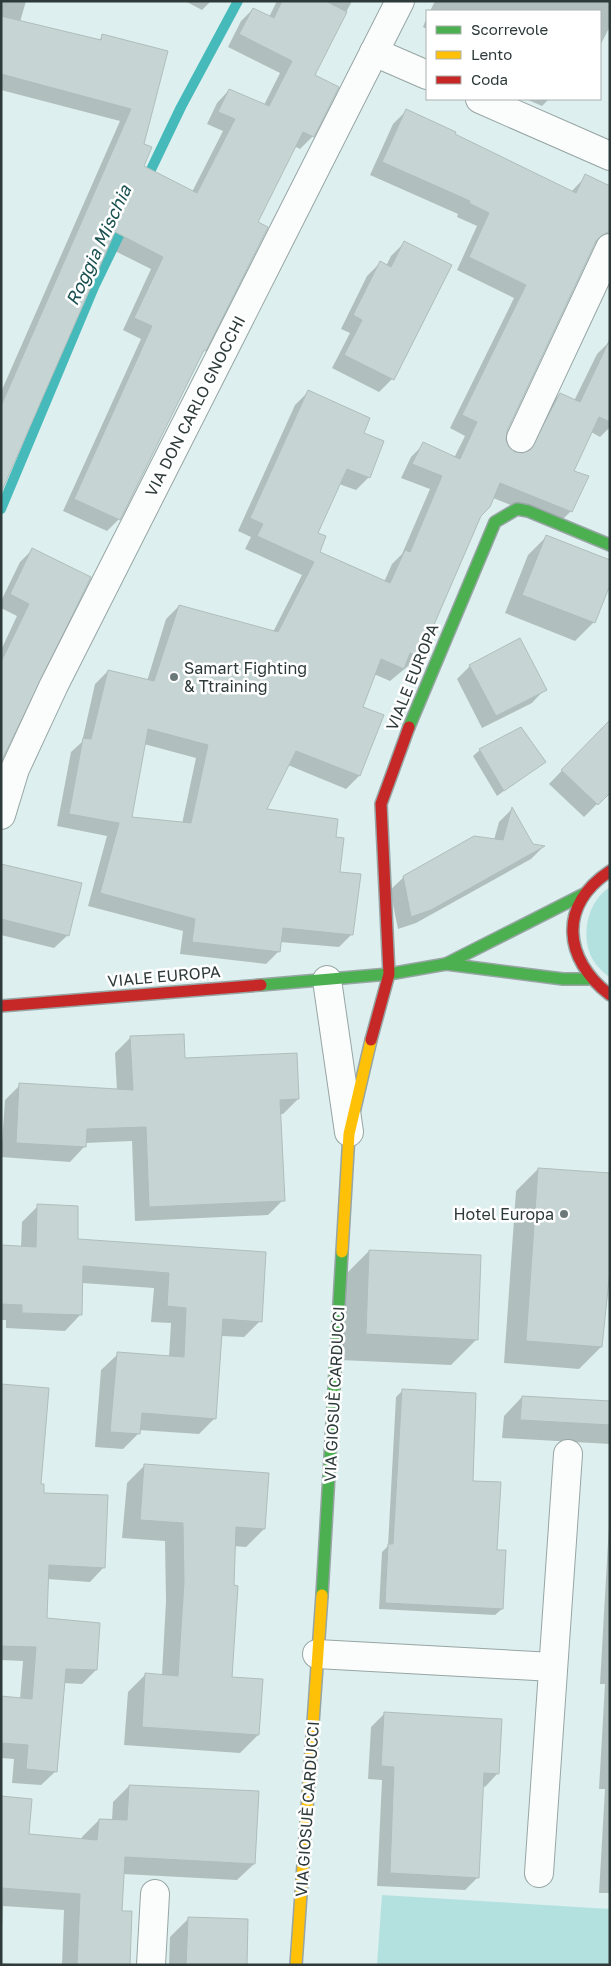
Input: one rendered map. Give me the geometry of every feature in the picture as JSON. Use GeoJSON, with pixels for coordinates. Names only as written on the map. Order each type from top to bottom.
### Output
{"type":"FeatureCollection","features":[{"type":"Feature","properties":{"kind":"street","name":"VIA DON CARLO GNOCCHI"},"geometry":{"type":"LineString","coordinates":[[1,815],[15,769],[54,685],[400,1]]}},
{"type":"Feature","properties":{"kind":"street"},"geometry":{"type":"LineString","coordinates":[[374,52],[426,75]]}},
{"type":"Feature","properties":{"kind":"street"},"geometry":{"type":"LineString","coordinates":[[482,100],[610,156]]}},
{"type":"Feature","properties":{"kind":"street"},"geometry":{"type":"LineString","coordinates":[[521,438],[610,248]]}},
{"type":"Feature","properties":{"kind":"street","name":"VIALE EUROPA"},"geometry":{"type":"LineString","coordinates":[[389,974],[381,804],[418,701],[495,522],[517,509],[528,511],[610,544]]}},
{"type":"Feature","properties":{"kind":"street"},"geometry":{"type":"LineString","coordinates":[[610,871],[590,886],[584,894],[575,911],[572,928],[575,954],[588,978],[610,995]]}},
{"type":"Feature","properties":{"kind":"street","name":"VIALE EUROPA"},"geometry":{"type":"LineString","coordinates":[[1,1006],[327,980],[389,974],[446,964],[584,894]]}},
{"type":"Feature","properties":{"kind":"street","name":"VIALE EUROPA"},"geometry":{"type":"LineString","coordinates":[[446,964],[563,979],[588,978]]}},
{"type":"Feature","properties":{"kind":"street","name":"VIA GIOSUÈ CARDUCCI"},"geometry":{"type":"LineString","coordinates":[[296,1965],[349,1134],[389,974]]}},
{"type":"Feature","properties":{"kind":"street","name":"VIA GIOSUÈ CARDUCCI"},"geometry":{"type":"LineString","coordinates":[[327,980],[349,1134]]}},
{"type":"Feature","properties":{"kind":"street"},"geometry":{"type":"LineString","coordinates":[[540,1873],[568,1454]]}},
{"type":"Feature","properties":{"kind":"street"},"geometry":{"type":"LineString","coordinates":[[317,1654],[553,1668]]}},
{"type":"Feature","properties":{"kind":"street"},"geometry":{"type":"LineString","coordinates":[[151,1965],[155,1894]]}},
{"type":"Feature","properties":{"kind":"shaded area"},"geometry":{"type":"Polygon","coordinates":[[[610,887],[610,978],[598,967],[592,958],[586,936],[592,908],[610,887]]]}},
{"type":"Feature","properties":{"kind":"shaded area"},"geometry":{"type":"Polygon","coordinates":[[[382,1895],[610,1909],[610,1965],[377,1965],[382,1895]]]}},
{"type":"Feature","properties":{"kind":"building"},"geometry":{"type":"Polygon","coordinates":[[[282,1],[326,1],[347,12],[315,75],[339,87],[314,137],[303,132],[258,222],[268,227],[206,351],[204,350],[120,520],[74,499],[152,326],[134,318],[163,257],[115,232],[1,493],[1,406],[131,109],[1,74],[1,16],[101,40],[102,34],[168,51],[144,144],[152,147],[144,166],[197,193],[235,119],[218,112],[229,89],[269,106],[292,61],[239,34],[253,8],[274,18],[282,1]]]}},
{"type":"Feature","properties":{"kind":"building"},"geometry":{"type":"Polygon","coordinates":[[[406,109],[456,132],[455,134],[576,193],[585,174],[610,186],[610,231],[596,241],[507,431],[506,440],[509,447],[515,452],[523,453],[530,450],[560,393],[580,402],[610,339],[610,422],[599,417],[574,471],[589,476],[572,512],[500,483],[490,507],[481,516],[420,657],[410,653],[404,669],[381,659],[363,707],[384,715],[360,776],[296,751],[267,809],[338,819],[336,837],[344,838],[340,872],[361,874],[353,935],[283,928],[280,952],[192,942],[195,919],[100,893],[119,823],[69,814],[83,738],[91,739],[108,670],[154,681],[179,605],[278,632],[314,562],[257,536],[263,524],[250,518],[308,390],[370,418],[364,433],[384,441],[370,478],[347,469],[318,533],[326,536],[320,552],[390,583],[405,550],[410,552],[442,476],[412,464],[423,442],[460,459],[477,422],[462,415],[526,285],[469,257],[489,213],[469,203],[470,201],[382,162],[406,109]],[[148,729],[132,817],[191,823],[208,745],[148,729]]]}},
{"type":"Feature","properties":{"kind":"building"},"geometry":{"type":"Polygon","coordinates":[[[404,241],[452,265],[394,380],[344,355],[362,320],[353,315],[380,261],[391,267],[404,241]]]}},
{"type":"Feature","properties":{"kind":"building"},"geometry":{"type":"Polygon","coordinates":[[[546,535],[610,560],[610,585],[595,623],[522,595],[546,535]]]}},
{"type":"Feature","properties":{"kind":"building"},"geometry":{"type":"Polygon","coordinates":[[[32,548],[91,577],[1,762],[1,662],[29,604],[10,594],[32,548]]]}},
{"type":"Feature","properties":{"kind":"building"},"geometry":{"type":"Polygon","coordinates":[[[520,638],[547,690],[496,716],[469,665],[520,638]]]}},
{"type":"Feature","properties":{"kind":"building"},"geometry":{"type":"Polygon","coordinates":[[[610,720],[610,793],[598,805],[561,770],[610,720]]]}},
{"type":"Feature","properties":{"kind":"building"},"geometry":{"type":"Polygon","coordinates":[[[521,727],[546,762],[504,791],[479,749],[521,727]]]}},
{"type":"Feature","properties":{"kind":"building"},"geometry":{"type":"Polygon","coordinates":[[[512,807],[533,844],[545,846],[431,910],[411,917],[403,876],[474,836],[503,840],[512,807]]]}},
{"type":"Feature","properties":{"kind":"building"},"geometry":{"type":"Polygon","coordinates":[[[1,864],[82,883],[69,936],[1,919],[1,864]]]}},
{"type":"Feature","properties":{"kind":"building"},"geometry":{"type":"Polygon","coordinates":[[[184,1034],[185,1058],[297,1053],[299,1099],[280,1100],[285,1201],[149,1207],[146,1127],[87,1129],[86,1147],[16,1143],[19,1083],[133,1090],[130,1036],[184,1034]]]}},
{"type":"Feature","properties":{"kind":"building"},"geometry":{"type":"Polygon","coordinates":[[[538,1168],[610,1173],[610,1270],[602,1347],[526,1341],[538,1168]]]}},
{"type":"Feature","properties":{"kind":"building"},"geometry":{"type":"Polygon","coordinates":[[[37,1204],[78,1206],[78,1239],[266,1252],[262,1322],[223,1319],[216,1419],[142,1413],[140,1434],[110,1432],[117,1352],[184,1357],[186,1308],[167,1306],[169,1273],[83,1266],[82,1315],[22,1313],[22,1305],[1,1304],[1,1245],[36,1247],[37,1204]]]}},
{"type":"Feature","properties":{"kind":"building"},"geometry":{"type":"Polygon","coordinates":[[[369,1250],[481,1255],[478,1340],[366,1334],[369,1250]]]}},
{"type":"Feature","properties":{"kind":"building"},"geometry":{"type":"Polygon","coordinates":[[[1,1384],[49,1388],[41,1484],[44,1484],[44,1493],[108,1495],[105,1568],[49,1565],[47,1618],[100,1623],[97,1670],[66,1669],[57,1772],[26,1769],[28,1745],[1,1743],[1,1696],[32,1699],[36,1647],[1,1646],[1,1384]]]}},
{"type":"Feature","properties":{"kind":"building"},"geometry":{"type":"Polygon","coordinates":[[[402,1389],[476,1393],[473,1481],[501,1482],[497,1550],[506,1550],[503,1609],[385,1603],[388,1544],[393,1544],[402,1389]]]}},
{"type":"Feature","properties":{"kind":"building"},"geometry":{"type":"Polygon","coordinates":[[[522,1396],[610,1401],[610,1425],[520,1420],[522,1396]]]}},
{"type":"Feature","properties":{"kind":"building"},"geometry":{"type":"Polygon","coordinates":[[[144,1464],[269,1473],[265,1529],[236,1527],[234,1585],[238,1586],[232,1677],[263,1679],[259,1735],[142,1727],[145,1673],[178,1676],[184,1582],[183,1523],[140,1520],[144,1464]]]}},
{"type":"Feature","properties":{"kind":"building"},"geometry":{"type":"Polygon","coordinates":[[[384,1712],[502,1719],[499,1774],[484,1773],[479,1878],[390,1873],[394,1767],[381,1766],[384,1712]]]}},
{"type":"Feature","properties":{"kind":"building"},"geometry":{"type":"Polygon","coordinates":[[[129,1785],[259,1791],[255,1864],[125,1857],[122,1911],[132,1911],[130,1965],[77,1965],[80,1894],[1,1888],[1,1796],[32,1799],[29,1834],[97,1840],[99,1819],[127,1820],[129,1785]]]}},
{"type":"Feature","properties":{"kind":"building"},"geometry":{"type":"Polygon","coordinates":[[[188,1917],[248,1919],[247,1965],[186,1965],[188,1917]]]}},
{"type":"Feature","properties":{"kind":"waterway","name":"Roggia Mischia"},"geometry":{"type":"LineString","coordinates":[[146,180],[181,107],[238,1]]}},
{"type":"Feature","properties":{"kind":"waterway","name":"Roggia Mischia"},"geometry":{"type":"LineString","coordinates":[[1,509],[94,287],[125,223]]}},
{"type":"Feature","properties":{"kind":"traffic: fast"},"geometry":{"type":"LineString","coordinates":[[409,727],[495,522],[517,509],[528,511],[610,545]]}},
{"type":"Feature","properties":{"kind":"traffic: fast"},"geometry":{"type":"LineString","coordinates":[[261,985],[389,974],[446,964],[584,894]]}},
{"type":"Feature","properties":{"kind":"traffic: fast"},"geometry":{"type":"LineString","coordinates":[[446,964],[563,979],[588,979]]}},
{"type":"Feature","properties":{"kind":"traffic: fast"},"geometry":{"type":"LineString","coordinates":[[322,1595],[342,1252]]}},
{"type":"Feature","properties":{"kind":"traffic: slow"},"geometry":{"type":"LineString","coordinates":[[342,1252],[349,1134],[371,1040]]}},
{"type":"Feature","properties":{"kind":"traffic: slow"},"geometry":{"type":"LineString","coordinates":[[296,1965],[322,1595]]}},
{"type":"Feature","properties":{"kind":"traffic: jam"},"geometry":{"type":"LineString","coordinates":[[371,1040],[389,974],[381,804],[409,727]]}},
{"type":"Feature","properties":{"kind":"traffic: jam"},"geometry":{"type":"LineString","coordinates":[[610,871],[593,885],[581,900],[575,916],[573,932],[576,949],[583,965],[594,981],[610,995]]}},
{"type":"Feature","properties":{"kind":"traffic: jam"},"geometry":{"type":"LineString","coordinates":[[1,1006],[261,985]]}},
{"type":"Feature","properties":{"kind":"place","name":"Samart Fighting & Ttraining"},"geometry":{"type":"Point","coordinates":[174,677]}},
{"type":"Feature","properties":{"kind":"place","name":"Hotel Europa"},"geometry":{"type":"Point","coordinates":[564,1214]}}]}
